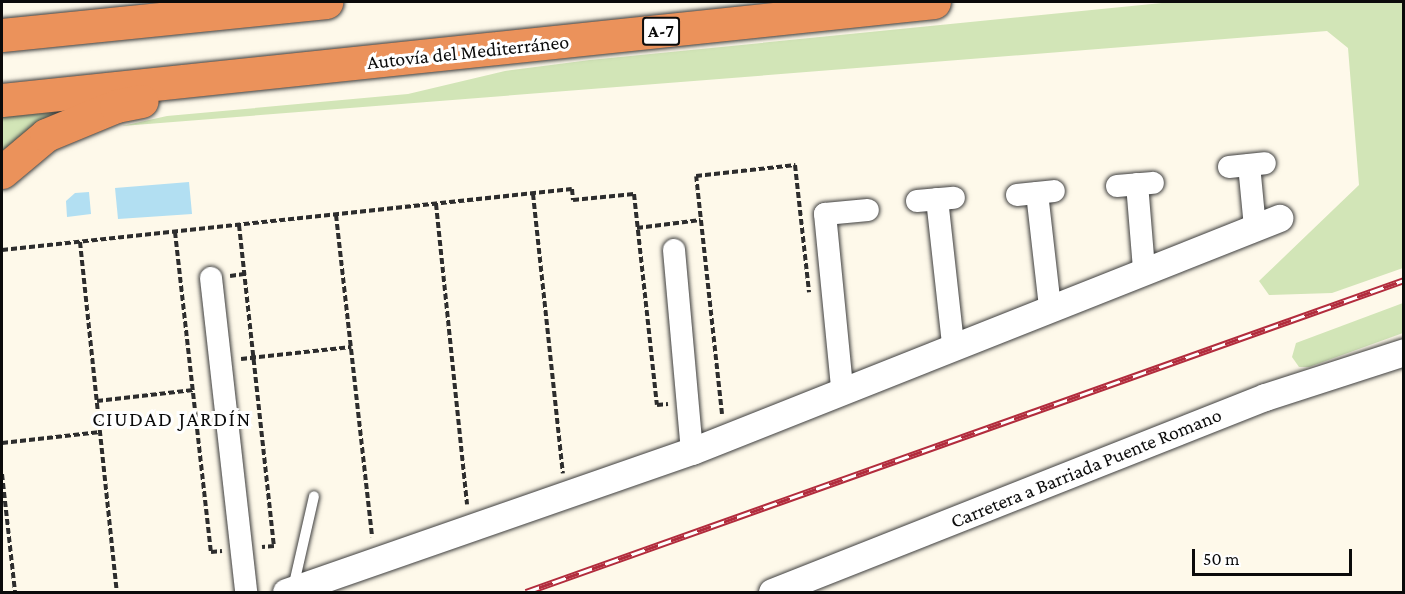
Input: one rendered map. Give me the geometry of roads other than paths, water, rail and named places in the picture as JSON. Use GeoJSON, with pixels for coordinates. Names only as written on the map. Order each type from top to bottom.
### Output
{"type":"FeatureCollection","features":[{"type":"Feature","properties":{"kind":"highway"},"geometry":{"type":"LineString","coordinates":[[2,35],[326,2]]}},
{"type":"Feature","properties":{"kind":"highway","name":"Autovía del Mediterráneo"},"geometry":{"type":"LineString","coordinates":[[2,100],[934,2]]}},
{"type":"Feature","properties":{"kind":"highway"},"geometry":{"type":"LineString","coordinates":[[2,172],[46,135],[116,106],[387,60]]}},
{"type":"Feature","properties":{"kind":"street"},"geometry":{"type":"LineString","coordinates":[[289,592],[692,451],[842,387],[1267,222],[1247,165]]}},
{"type":"Feature","properties":{"kind":"street"},"geometry":{"type":"LineString","coordinates":[[1136,185],[1144,270]]}},
{"type":"Feature","properties":{"kind":"street"},"geometry":{"type":"LineString","coordinates":[[1036,193],[1050,307]]}},
{"type":"Feature","properties":{"kind":"street"},"geometry":{"type":"LineString","coordinates":[[936,200],[953,344]]}},
{"type":"Feature","properties":{"kind":"street"},"geometry":{"type":"LineString","coordinates":[[842,387],[825,214],[868,210]]}},
{"type":"Feature","properties":{"kind":"street"},"geometry":{"type":"LineString","coordinates":[[674,250],[692,451]]}},
{"type":"Feature","properties":{"kind":"street"},"geometry":{"type":"LineString","coordinates":[[211,278],[246,592]]}},
{"type":"Feature","properties":{"kind":"street","name":"Carretera a Barriada Puente Romano"},"geometry":{"type":"LineString","coordinates":[[772,592],[1265,398],[1404,352]]}},
{"type":"Feature","properties":{"kind":"lane"},"geometry":{"type":"LineString","coordinates":[[289,592],[314,496]]}},
{"type":"Feature","properties":{"kind":"water"},"geometry":{"type":"Polygon","coordinates":[[[189,182],[192,214],[118,219],[115,188],[189,182]]]}},
{"type":"Feature","properties":{"kind":"water"},"geometry":{"type":"Polygon","coordinates":[[[89,192],[91,214],[67,217],[66,201],[75,193],[89,192]]]}},
{"type":"Feature","properties":{"kind":"railway"},"geometry":{"type":"LineString","coordinates":[[526,592],[1404,280]]}},
{"type":"Feature","properties":{"kind":"district","name":"CIUDAD JARDÍN"},"geometry":{"type":"Point","coordinates":[172,419]}}]}
